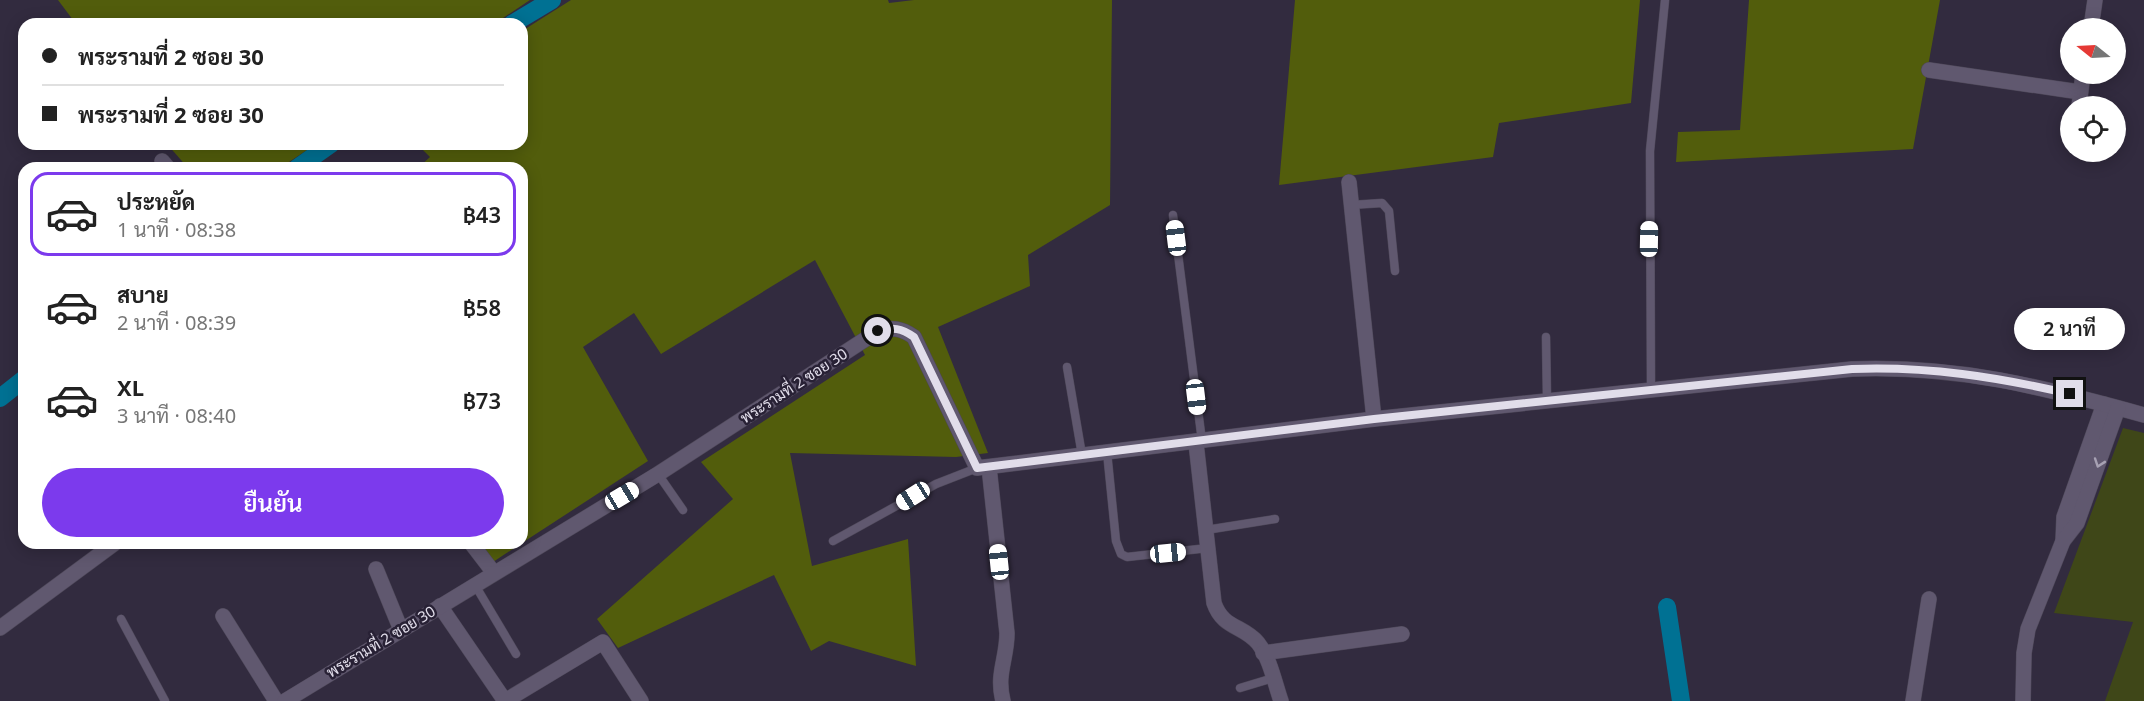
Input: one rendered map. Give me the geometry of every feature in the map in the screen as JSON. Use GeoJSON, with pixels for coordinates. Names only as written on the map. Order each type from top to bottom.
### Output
{"type":"FeatureCollection","features":[{"type":"Feature","properties":{"kind":"street"},"geometry":{"type":"LineString","coordinates":[[2092,18],[2095,0]]}},
{"type":"Feature","properties":{"kind":"street"},"geometry":{"type":"LineString","coordinates":[[1929,70],[2063,96]]}},
{"type":"Feature","properties":{"kind":"street"},"geometry":{"type":"LineString","coordinates":[[1349,182],[1374,419]]}},
{"type":"Feature","properties":{"kind":"street","name":"พระรามที่ 2 ซอย 30"},"geometry":{"type":"LineString","coordinates":[[285,701],[658,474],[878,331],[892,328],[904,330],[914,337],[983,468],[1007,633],[1007,649],[999,680],[1003,701]]}},
{"type":"Feature","properties":{"kind":"street"},"geometry":{"type":"LineString","coordinates":[[983,468],[1374,419],[1852,369],[1928,369],[2011,381],[2144,415]]}},
{"type":"Feature","properties":{"kind":"street"},"geometry":{"type":"LineString","coordinates":[[2024,701],[2024,653],[2028,629],[2063,541],[2078,523],[2111,406]]}},
{"type":"Feature","properties":{"kind":"street"},"geometry":{"type":"LineString","coordinates":[[1199,442],[1214,603],[1218,615],[1225,622],[1253,637],[1263,653],[1281,701]]}},
{"type":"Feature","properties":{"kind":"street"},"geometry":{"type":"LineString","coordinates":[[0,628],[108,549]]}},
{"type":"Feature","properties":{"kind":"street"},"geometry":{"type":"LineString","coordinates":[[476,549],[494,573]]}},
{"type":"Feature","properties":{"kind":"street"},"geometry":{"type":"LineString","coordinates":[[376,569],[401,630]]}},
{"type":"Feature","properties":{"kind":"street"},"geometry":{"type":"LineString","coordinates":[[1913,701],[1929,599]]}},
{"type":"Feature","properties":{"kind":"street"},"geometry":{"type":"LineString","coordinates":[[440,606],[505,701],[603,642],[641,701]]}},
{"type":"Feature","properties":{"kind":"street"},"geometry":{"type":"LineString","coordinates":[[223,616],[276,701]]}},
{"type":"Feature","properties":{"kind":"street"},"geometry":{"type":"LineString","coordinates":[[1263,653],[1402,634]]}},
{"type":"Feature","properties":{"kind":"lane"},"geometry":{"type":"LineString","coordinates":[[1651,389],[1650,151],[1665,0]]}},
{"type":"Feature","properties":{"kind":"lane"},"geometry":{"type":"LineString","coordinates":[[1351,205],[1382,203],[1389,211],[1395,271]]}},
{"type":"Feature","properties":{"kind":"lane"},"geometry":{"type":"LineString","coordinates":[[1173,215],[1199,442]]}},
{"type":"Feature","properties":{"kind":"lane"},"geometry":{"type":"LineString","coordinates":[[1546,337],[1547,400]]}},
{"type":"Feature","properties":{"kind":"lane"},"geometry":{"type":"LineString","coordinates":[[1067,367],[1082,455]]}},
{"type":"Feature","properties":{"kind":"lane"},"geometry":{"type":"LineString","coordinates":[[1107,452],[1116,541],[1121,554],[1127,557],[1208,548]]}},
{"type":"Feature","properties":{"kind":"lane"},"geometry":{"type":"LineString","coordinates":[[833,541],[936,484],[983,468]]}},
{"type":"Feature","properties":{"kind":"lane"},"geometry":{"type":"LineString","coordinates":[[658,474],[683,510]]}},
{"type":"Feature","properties":{"kind":"lane"},"geometry":{"type":"LineString","coordinates":[[1206,530],[1275,519]]}},
{"type":"Feature","properties":{"kind":"lane"},"geometry":{"type":"LineString","coordinates":[[475,585],[516,654]]}},
{"type":"Feature","properties":{"kind":"lane"},"geometry":{"type":"LineString","coordinates":[[121,619],[165,701]]}},
{"type":"Feature","properties":{"kind":"lane"},"geometry":{"type":"LineString","coordinates":[[1240,688],[1273,678]]}},
{"type":"Feature","properties":{"kind":"green space"},"geometry":{"type":"Polygon","coordinates":[[[58,0],[530,0],[503,18],[72,18],[58,0]]]}},
{"type":"Feature","properties":{"kind":"green space"},"geometry":{"type":"Polygon","coordinates":[[[571,0],[888,0],[889,3],[914,0],[1112,0],[1110,205],[1028,255],[1030,286],[938,327],[988,453],[956,457],[790,453],[812,566],[908,539],[916,666],[829,641],[811,651],[774,575],[618,648],[597,619],[733,499],[701,462],[865,355],[815,260],[661,354],[634,313],[583,347],[648,461],[528,539],[528,162],[425,162],[430,157],[423,150],[528,150],[528,27],[571,0]]]}},
{"type":"Feature","properties":{"kind":"green space"},"geometry":{"type":"Polygon","coordinates":[[[1295,0],[1640,0],[1631,103],[1499,123],[1493,157],[1279,185],[1295,0]]]}},
{"type":"Feature","properties":{"kind":"green space"},"geometry":{"type":"Polygon","coordinates":[[[1749,0],[1940,0],[1913,149],[1676,162],[1678,132],[1740,130],[1749,0]]]}},
{"type":"Feature","properties":{"kind":"green space"},"geometry":{"type":"Polygon","coordinates":[[[172,150],[307,150],[289,162],[183,162],[172,150]]]}},
{"type":"Feature","properties":{"kind":"green space"},"geometry":{"type":"Polygon","coordinates":[[[2123,428],[2144,433],[2144,701],[2105,701],[2133,622],[2054,613],[2123,428]]]}},
{"type":"Feature","properties":{"kind":"green space"},"geometry":{"type":"Polygon","coordinates":[[[483,549],[513,549],[493,562],[483,549]]]}},
{"type":"Feature","properties":{"kind":"waterway"},"geometry":{"type":"LineString","coordinates":[[522,18],[552,0]]}},
{"type":"Feature","properties":{"kind":"waterway"},"geometry":{"type":"LineString","coordinates":[[306,162],[322,150]]}},
{"type":"Feature","properties":{"kind":"waterway"},"geometry":{"type":"LineString","coordinates":[[0,398],[18,384]]}},
{"type":"Feature","properties":{"kind":"waterway"},"geometry":{"type":"LineString","coordinates":[[1667,607],[1681,701]]}},
{"type":"Feature","properties":{"kind":"route"},"geometry":{"type":"LineString","coordinates":[[878,331],[892,328],[904,330],[914,337],[926,357],[977,468],[1196,443],[1374,419],[1852,369],[1928,369],[2011,381],[2070,394]]}}]}
